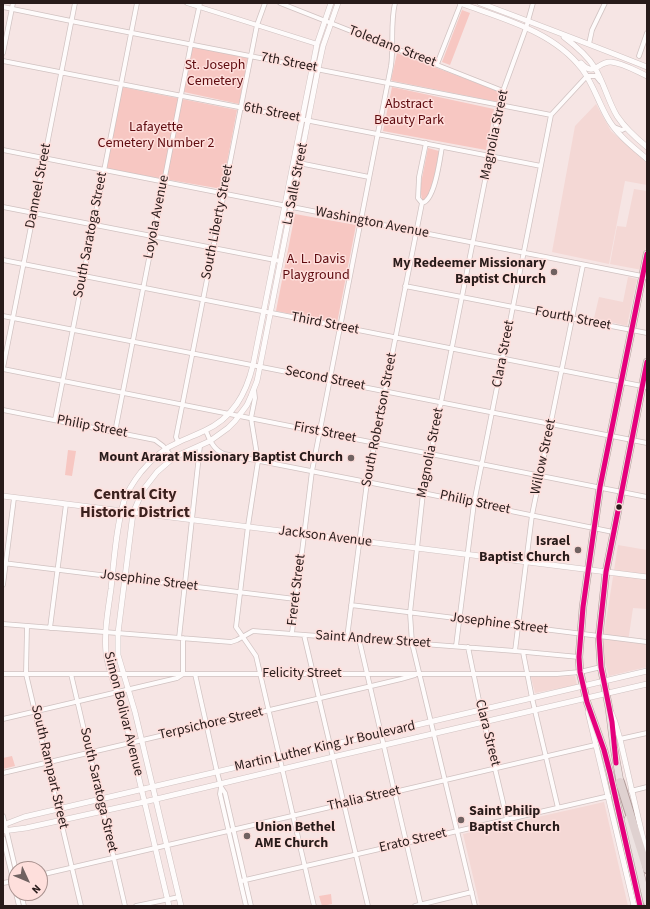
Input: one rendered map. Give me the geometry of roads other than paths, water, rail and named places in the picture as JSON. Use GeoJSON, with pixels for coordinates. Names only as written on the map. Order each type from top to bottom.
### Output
{"type":"FeatureCollection","features":[{"type":"Feature","properties":{"kind":"highway"},"geometry":{"type":"LineString","coordinates":[[620,782],[647,869]]}},
{"type":"Feature","properties":{"kind":"main road"},"geometry":{"type":"LineString","coordinates":[[647,254],[645,277],[631,330],[593,528],[580,634],[579,657],[580,672],[587,702],[604,750],[620,782],[647,902]]}},
{"type":"Feature","properties":{"kind":"main road"},"geometry":{"type":"LineString","coordinates":[[640,906],[614,772],[609,708],[601,667],[599,637],[606,572],[621,492],[645,387],[647,362]]}},
{"type":"Feature","properties":{"kind":"street"},"geometry":{"type":"LineString","coordinates":[[3,53],[13,3]]}},
{"type":"Feature","properties":{"kind":"street","name":"Danneel Street"},"geometry":{"type":"LineString","coordinates":[[3,368],[75,3]]}},
{"type":"Feature","properties":{"kind":"street","name":"South Saratoga Street"},"geometry":{"type":"LineString","coordinates":[[55,420],[137,3]]}},
{"type":"Feature","properties":{"kind":"street"},"geometry":{"type":"LineString","coordinates":[[187,3],[200,5],[317,44]]}},
{"type":"Feature","properties":{"kind":"street","name":"South Liberty Street"},"geometry":{"type":"LineString","coordinates":[[178,442],[176,437],[213,247],[257,25],[265,3]]}},
{"type":"Feature","properties":{"kind":"street","name":"Toledano Street"},"geometry":{"type":"LineString","coordinates":[[280,3],[503,91]]}},
{"type":"Feature","properties":{"kind":"street","name":"La Salle Street"},"geometry":{"type":"LineString","coordinates":[[253,365],[317,44],[330,3]]}},
{"type":"Feature","properties":{"kind":"street","name":"La Salle Street"},"geometry":{"type":"LineString","coordinates":[[260,366],[318,69],[330,23],[338,3]]}},
{"type":"Feature","properties":{"kind":"street","name":"Freret Street"},"geometry":{"type":"LineString","coordinates":[[292,633],[303,534],[312,471],[388,83],[393,47],[392,20],[395,3]]}},
{"type":"Feature","properties":{"kind":"street"},"geometry":{"type":"LineString","coordinates":[[437,64],[461,3],[526,28],[572,54],[586,68],[592,70],[609,62],[647,76]]}},
{"type":"Feature","properties":{"kind":"street"},"geometry":{"type":"LineString","coordinates":[[480,3],[647,67]]}},
{"type":"Feature","properties":{"kind":"street","name":"Magnolia Street"},"geometry":{"type":"LineString","coordinates":[[475,906],[412,643],[410,613],[423,493],[472,243],[503,91],[526,28],[533,3]]}},
{"type":"Feature","properties":{"kind":"street"},"geometry":{"type":"LineString","coordinates":[[589,44],[592,30],[605,3]]}},
{"type":"Feature","properties":{"kind":"street","name":"Loyola Avenue"},"geometry":{"type":"LineString","coordinates":[[114,432],[154,236],[180,96],[200,5]]}},
{"type":"Feature","properties":{"kind":"street","name":"7th Street"},"geometry":{"type":"LineString","coordinates":[[3,7],[551,115]]}},
{"type":"Feature","properties":{"kind":"street"},"geometry":{"type":"LineString","coordinates":[[554,32],[578,48],[595,68],[614,110],[626,128],[647,147]]}},
{"type":"Feature","properties":{"kind":"street"},"geometry":{"type":"LineString","coordinates":[[639,56],[647,33]]}},
{"type":"Feature","properties":{"kind":"street"},"geometry":{"type":"LineString","coordinates":[[563,49],[587,76],[604,111],[614,127],[647,159]]}},
{"type":"Feature","properties":{"kind":"street","name":"6th Street"},"geometry":{"type":"LineString","coordinates":[[3,61],[541,166]]}},
{"type":"Feature","properties":{"kind":"street"},"geometry":{"type":"LineString","coordinates":[[635,71],[636,63]]}},
{"type":"Feature","properties":{"kind":"street"},"geometry":{"type":"LineString","coordinates":[[551,115],[587,76],[596,76],[604,88]]}},
{"type":"Feature","properties":{"kind":"street","name":"Clara Street"},"geometry":{"type":"LineString","coordinates":[[456,646],[474,503],[551,115]]}},
{"type":"Feature","properties":{"kind":"street"},"geometry":{"type":"LineString","coordinates":[[614,127],[622,130],[626,128]]}},
{"type":"Feature","properties":{"kind":"street"},"geometry":{"type":"LineString","coordinates":[[622,136],[627,134],[637,138]]}},
{"type":"Feature","properties":{"kind":"street","name":"South Robertson Street"},"geometry":{"type":"LineString","coordinates":[[422,203],[418,198],[418,190],[426,143]]}},
{"type":"Feature","properties":{"kind":"street","name":"South Robertson Street"},"geometry":{"type":"LineString","coordinates":[[422,203],[427,202],[433,189],[442,147]]}},
{"type":"Feature","properties":{"kind":"street","name":"Washington Avenue"},"geometry":{"type":"LineString","coordinates":[[3,150],[645,277]]}},
{"type":"Feature","properties":{"kind":"street"},"geometry":{"type":"LineString","coordinates":[[300,163],[369,177]]}},
{"type":"Feature","properties":{"kind":"street","name":"South Robertson Street"},"geometry":{"type":"LineString","coordinates":[[347,638],[367,482],[422,203]]}},
{"type":"Feature","properties":{"kind":"street"},"geometry":{"type":"LineString","coordinates":[[3,206],[280,261]]}},
{"type":"Feature","properties":{"kind":"street","name":"Third Street"},"geometry":{"type":"LineString","coordinates":[[3,260],[645,387]]}},
{"type":"Feature","properties":{"kind":"street","name":"Willow Street"},"geometry":{"type":"LineString","coordinates":[[514,651],[532,515],[583,265]]}},
{"type":"Feature","properties":{"kind":"street","name":"Fourth Street"},"geometry":{"type":"LineString","coordinates":[[405,286],[647,333]]}},
{"type":"Feature","properties":{"kind":"street","name":"Second Street"},"geometry":{"type":"LineString","coordinates":[[3,316],[385,390],[647,443]]}},
{"type":"Feature","properties":{"kind":"street","name":"Simon Bolivar Avenue"},"geometry":{"type":"LineString","coordinates":[[169,906],[123,711],[106,655],[106,632],[121,511],[128,491],[135,479],[148,464],[165,449],[206,431],[229,413],[240,402],[253,365]]}},
{"type":"Feature","properties":{"kind":"street","name":"Simon Bolivar Avenue"},"geometry":{"type":"LineString","coordinates":[[181,906],[142,740],[118,655],[118,633],[133,513],[140,494],[149,480],[157,472],[173,458],[210,441],[228,428],[240,416],[254,389],[260,366]]}},
{"type":"Feature","properties":{"kind":"street","name":"First Street"},"geometry":{"type":"LineString","coordinates":[[3,368],[647,497]]}},
{"type":"Feature","properties":{"kind":"street"},"geometry":{"type":"LineString","coordinates":[[254,389],[255,398],[251,418],[258,460],[236,624],[242,637],[255,652],[314,906]]}},
{"type":"Feature","properties":{"kind":"street","name":"Philip Street"},"geometry":{"type":"LineString","coordinates":[[3,410],[155,440],[159,442],[173,458]]}},
{"type":"Feature","properties":{"kind":"street","name":"Philip Street"},"geometry":{"type":"LineString","coordinates":[[206,431],[213,446],[220,452],[613,532]]}},
{"type":"Feature","properties":{"kind":"street"},"geometry":{"type":"LineString","coordinates":[[3,719],[129,690],[176,678],[183,674],[181,638],[185,585],[200,446]]}},
{"type":"Feature","properties":{"kind":"street","name":"Jackson Avenue"},"geometry":{"type":"LineString","coordinates":[[3,496],[647,577]]}},
{"type":"Feature","properties":{"kind":"street"},"geometry":{"type":"LineString","coordinates":[[3,585],[4,563],[14,498]]}},
{"type":"Feature","properties":{"kind":"street"},"geometry":{"type":"LineString","coordinates":[[50,628],[66,504]]}},
{"type":"Feature","properties":{"kind":"street","name":"Josephine Street"},"geometry":{"type":"LineString","coordinates":[[4,563],[295,599]]}},
{"type":"Feature","properties":{"kind":"street","name":"Josephine Street"},"geometry":{"type":"LineString","coordinates":[[351,606],[647,642]]}},
{"type":"Feature","properties":{"kind":"street","name":"Saint Andrew Street"},"geometry":{"type":"LineString","coordinates":[[3,624],[231,642],[253,630],[359,640],[456,646],[579,657]]}},
{"type":"Feature","properties":{"kind":"street","name":"South Rampart Street"},"geometry":{"type":"LineString","coordinates":[[27,626],[26,674],[82,906]]}},
{"type":"Feature","properties":{"kind":"street","name":"Freret Street"},"geometry":{"type":"LineString","coordinates":[[304,635],[368,906]]}},
{"type":"Feature","properties":{"kind":"street"},"geometry":{"type":"LineString","coordinates":[[359,640],[421,905]]}},
{"type":"Feature","properties":{"kind":"street","name":"Clara Street"},"geometry":{"type":"LineString","coordinates":[[468,648],[507,819]]}},
{"type":"Feature","properties":{"kind":"street"},"geometry":{"type":"LineString","coordinates":[[523,652],[534,710],[558,808]]}},
{"type":"Feature","properties":{"kind":"street","name":"Felicity Street"},"geometry":{"type":"LineString","coordinates":[[3,674],[526,674],[580,672],[601,667]]}},
{"type":"Feature","properties":{"kind":"street","name":"Martin Luther King Jr Boulevard"},"geometry":{"type":"LineString","coordinates":[[4,825],[24,817],[647,671]]}},
{"type":"Feature","properties":{"kind":"street","name":"Terpsichore Street"},"geometry":{"type":"LineString","coordinates":[[3,773],[370,687],[420,673]]}},
{"type":"Feature","properties":{"kind":"street","name":"South Saratoga Street"},"geometry":{"type":"LineString","coordinates":[[71,674],[125,906]]}},
{"type":"Feature","properties":{"kind":"street"},"geometry":{"type":"LineString","coordinates":[[194,674],[217,772],[225,793],[231,830],[243,881],[251,906]]}},
{"type":"Feature","properties":{"kind":"street","name":"Martin Luther King Jr Boulevard"},"geometry":{"type":"LineString","coordinates":[[5,831],[221,785],[534,710],[587,702],[606,693],[647,684]]}},
{"type":"Feature","properties":{"kind":"street"},"geometry":{"type":"LineString","coordinates":[[587,702],[595,745],[609,796],[634,906]]}},
{"type":"Feature","properties":{"kind":"street"},"geometry":{"type":"LineString","coordinates":[[609,708],[620,739],[647,856]]}},
{"type":"Feature","properties":{"kind":"street"},"geometry":{"type":"LineString","coordinates":[[620,739],[647,733]]}},
{"type":"Feature","properties":{"kind":"street","name":"Thalia Street"},"geometry":{"type":"LineString","coordinates":[[48,873],[595,745]]}},
{"type":"Feature","properties":{"kind":"street"},"geometry":{"type":"LineString","coordinates":[[631,791],[647,787]]}},
{"type":"Feature","properties":{"kind":"street","name":"Erato Street"},"geometry":{"type":"LineString","coordinates":[[243,881],[609,796]]}},
{"type":"Feature","properties":{"kind":"street"},"geometry":{"type":"LineString","coordinates":[[3,816],[5,831],[13,861]]}},
{"type":"Feature","properties":{"kind":"street"},"geometry":{"type":"LineString","coordinates":[[3,838],[9,861]]}},
{"type":"Feature","properties":{"kind":"street"},"geometry":{"type":"LineString","coordinates":[[243,881],[246,906]]}},
{"type":"Feature","properties":{"kind":"street"},"geometry":{"type":"LineString","coordinates":[[415,906],[472,892]]}},
{"type":"Feature","properties":{"kind":"street"},"geometry":{"type":"LineString","coordinates":[[136,906],[179,897]]}},
{"type":"Feature","properties":{"kind":"place","name":"My Redeemer Missionary Baptist Church"},"geometry":{"type":"Point","coordinates":[554,272]}},
{"type":"Feature","properties":{"kind":"place","name":"Mount Ararat Missionary Baptist Church"},"geometry":{"type":"Point","coordinates":[351,458]}},
{"type":"Feature","properties":{"kind":"place","name":"Israel Baptist Church"},"geometry":{"type":"Point","coordinates":[578,550]}},
{"type":"Feature","properties":{"kind":"place","name":"Saint Philip Baptist Church"},"geometry":{"type":"Point","coordinates":[461,820]}},
{"type":"Feature","properties":{"kind":"place","name":"Union Bethel AME Church"},"geometry":{"type":"Point","coordinates":[247,836]}},
{"type":"Feature","properties":{"kind":"district","name":"Central City Historic District"},"geometry":{"type":"Point","coordinates":[135,504]}},
{"type":"Feature","properties":{"kind":"park label","name":"St. Joseph Cemetery"},"geometry":{"type":"Point","coordinates":[215,74]}},
{"type":"Feature","properties":{"kind":"park label","name":"Abstract Beauty Park"},"geometry":{"type":"Point","coordinates":[409,114]}},
{"type":"Feature","properties":{"kind":"park label","name":"Lafayette Cemetery Number 2"},"geometry":{"type":"Point","coordinates":[156,136]}},
{"type":"Feature","properties":{"kind":"park label","name":"A. L. Davis Playground"},"geometry":{"type":"Point","coordinates":[316,268]}}]}
